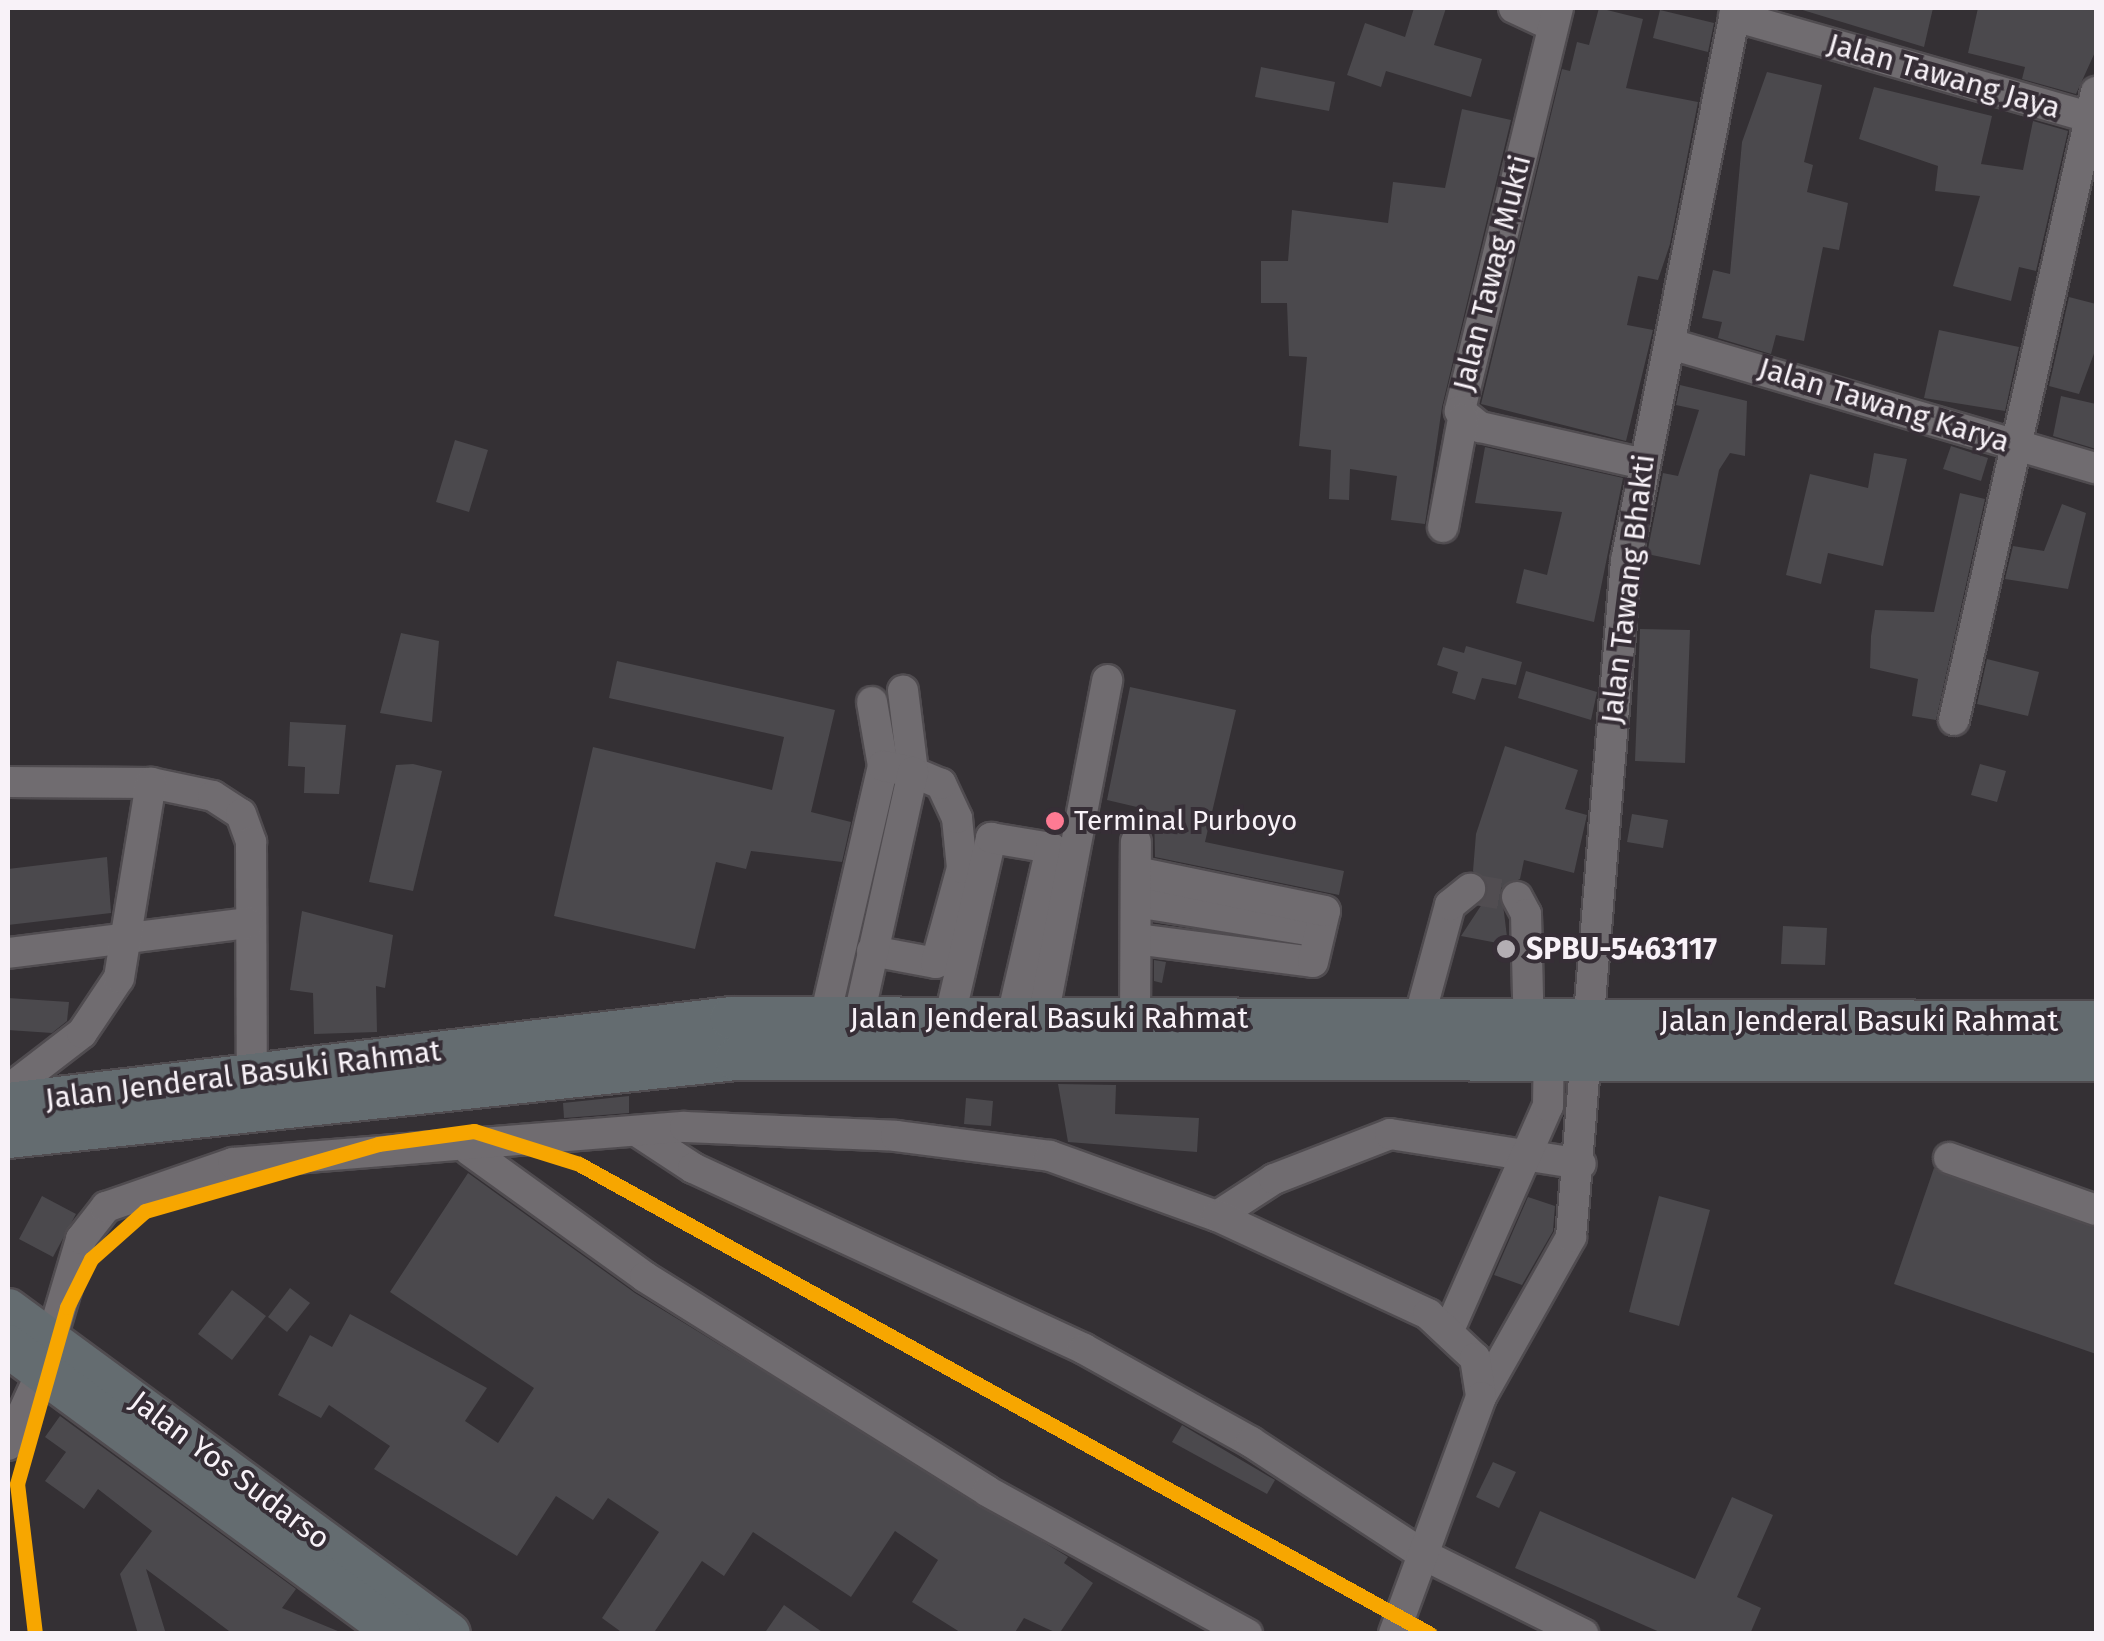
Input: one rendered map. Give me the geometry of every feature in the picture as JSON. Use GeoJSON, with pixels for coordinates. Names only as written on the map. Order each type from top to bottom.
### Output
{"type":"FeatureCollection","features":[{"type":"Feature","properties":{"kind":"highway","name":"Jalan Jenderal Basuki Rahmat"},"geometry":{"type":"LineString","coordinates":[[8,1136],[252,1092],[732,1018],[950,1016],[1052,1027],[1555,1039],[2096,1060]]}},
{"type":"Feature","properties":{"kind":"highway","name":"Jalan Jenderal Basuki Rahmat"},"geometry":{"type":"LineString","coordinates":[[8,1104],[736,1060],[1135,1018],[1419,1019],[1555,1039],[2096,1022]]}},
{"type":"Feature","properties":{"kind":"highway","name":"Jalan Yos Sudarso"},"geometry":{"type":"LineString","coordinates":[[8,1310],[32,1351],[388,1621],[450,1634]]}},
{"type":"Feature","properties":{"kind":"street"},"geometry":{"type":"LineString","coordinates":[[1514,8],[1555,17]]}},
{"type":"Feature","properties":{"kind":"street","name":"Jalan Tawang Jaya"},"geometry":{"type":"LineString","coordinates":[[1735,12],[2094,109]]}},
{"type":"Feature","properties":{"kind":"street","name":"Jalan Tawang Bhakti"},"geometry":{"type":"LineString","coordinates":[[1555,1039],[1605,796],[1640,463],[1671,344],[1735,12]]}},
{"type":"Feature","properties":{"kind":"street","name":"Jalan Tawag Mukti"},"geometry":{"type":"LineString","coordinates":[[1555,17],[1460,397],[1464,419],[1640,463]]}},
{"type":"Feature","properties":{"kind":"street"},"geometry":{"type":"LineString","coordinates":[[1954,720],[2014,444],[2094,109]]}},
{"type":"Feature","properties":{"kind":"street","name":"Jalan Tawang Karya"},"geometry":{"type":"LineString","coordinates":[[1671,344],[2096,468]]}},
{"type":"Feature","properties":{"kind":"street"},"geometry":{"type":"LineString","coordinates":[[1442,527],[1464,419]]}},
{"type":"Feature","properties":{"kind":"street"},"geometry":{"type":"LineString","coordinates":[[1052,1027],[1108,680]]}},
{"type":"Feature","properties":{"kind":"street"},"geometry":{"type":"LineString","coordinates":[[842,1016],[872,951],[898,769],[903,691]]}},
{"type":"Feature","properties":{"kind":"street"},"geometry":{"type":"LineString","coordinates":[[842,1016],[898,769],[872,702]]}},
{"type":"Feature","properties":{"kind":"street"},"geometry":{"type":"LineString","coordinates":[[872,951],[936,963],[962,868],[957,818],[941,784],[898,769]]}},
{"type":"Feature","properties":{"kind":"street"},"geometry":{"type":"LineString","coordinates":[[8,782],[150,783],[213,796],[241,814],[252,842],[248,923],[252,1092]]}},
{"type":"Feature","properties":{"kind":"street"},"geometry":{"type":"LineString","coordinates":[[8,1090],[100,1011],[129,938],[150,783]]}},
{"type":"Feature","properties":{"kind":"street"},"geometry":{"type":"LineString","coordinates":[[950,1016],[992,838],[1050,848],[1052,1027]]}},
{"type":"Feature","properties":{"kind":"street"},"geometry":{"type":"LineString","coordinates":[[1135,1018],[1136,872],[1320,932],[1313,962],[1136,939]]}},
{"type":"Feature","properties":{"kind":"street"},"geometry":{"type":"LineString","coordinates":[[1419,1019],[1450,905],[1470,889]]}},
{"type":"Feature","properties":{"kind":"street"},"geometry":{"type":"LineString","coordinates":[[1394,1634],[1481,1397],[1571,1236],[1581,1164],[1526,914],[1517,897]]}},
{"type":"Feature","properties":{"kind":"street"},"geometry":{"type":"LineString","coordinates":[[8,954],[248,923]]}},
{"type":"Feature","properties":{"kind":"street"},"geometry":{"type":"LineString","coordinates":[[1449,1330],[1548,1106],[1555,1039]]}},
{"type":"Feature","properties":{"kind":"street"},"geometry":{"type":"LineString","coordinates":[[8,1446],[32,1351],[81,1239],[106,1206],[149,1186],[234,1163],[469,1150],[638,1132],[896,1136],[1050,1156],[1217,1216],[1449,1330],[1475,1358],[1481,1397]]}},
{"type":"Feature","properties":{"kind":"street"},"geometry":{"type":"LineString","coordinates":[[638,1132],[692,1168],[1084,1349],[1251,1442],[1424,1555],[1583,1634]]}},
{"type":"Feature","properties":{"kind":"street"},"geometry":{"type":"LineString","coordinates":[[1217,1216],[1364,1138],[1438,1135],[1525,1161],[1581,1164]]}},
{"type":"Feature","properties":{"kind":"street"},"geometry":{"type":"LineString","coordinates":[[469,1150],[646,1277],[987,1491],[1247,1634]]}},
{"type":"Feature","properties":{"kind":"street"},"geometry":{"type":"LineString","coordinates":[[1949,1158],[2096,1210]]}},
{"type":"Feature","properties":{"kind":"building"},"geometry":{"type":"Polygon","coordinates":[[[1414,8],[1446,8],[1434,45],[1482,59],[1471,97],[1386,71],[1381,87],[1347,75],[1365,23],[1405,37],[1414,8]]]}},
{"type":"Feature","properties":{"kind":"building"},"geometry":{"type":"Polygon","coordinates":[[[1599,8],[1643,19],[1626,88],[1698,102],[1670,244],[1658,280],[1638,276],[1627,325],[1653,330],[1626,441],[1481,404],[1562,69],[1570,71],[1577,42],[1589,45],[1599,8]]]}},
{"type":"Feature","properties":{"kind":"building"},"geometry":{"type":"Polygon","coordinates":[[[1796,8],[1933,8],[1924,47],[1796,8]]]}},
{"type":"Feature","properties":{"kind":"building"},"geometry":{"type":"Polygon","coordinates":[[[1978,8],[2096,8],[2096,50],[2076,94],[2022,79],[2025,67],[1968,53],[1978,8]]]}},
{"type":"Feature","properties":{"kind":"building"},"geometry":{"type":"Polygon","coordinates":[[[1660,10],[1714,23],[1708,52],[1653,38],[1660,10]]]}},
{"type":"Feature","properties":{"kind":"building"},"geometry":{"type":"Polygon","coordinates":[[[1261,67],[1335,82],[1329,111],[1255,97],[1261,67]]]}},
{"type":"Feature","properties":{"kind":"building"},"geometry":{"type":"Polygon","coordinates":[[[1767,72],[1822,85],[1804,162],[1813,165],[1807,192],[1848,203],[1839,250],[1823,247],[1804,341],[1776,335],[1771,354],[1718,338],[1722,322],[1702,318],[1713,270],[1730,274],[1742,142],[1767,72]]]}},
{"type":"Feature","properties":{"kind":"building"},"geometry":{"type":"Polygon","coordinates":[[[1874,87],[1992,116],[1981,164],[2023,170],[2033,121],[2068,131],[2036,271],[2019,267],[2011,301],[1953,286],[1980,196],[1935,191],[1938,166],[1859,139],[1874,87]]]}},
{"type":"Feature","properties":{"kind":"building"},"geometry":{"type":"Polygon","coordinates":[[[1462,109],[1511,120],[1442,407],[1425,524],[1391,520],[1397,476],[1350,469],[1349,500],[1329,499],[1331,450],[1299,446],[1307,357],[1289,356],[1287,303],[1261,303],[1261,261],[1288,261],[1292,210],[1388,223],[1393,182],[1445,188],[1462,109]]]}},
{"type":"Feature","properties":{"kind":"building"},"geometry":{"type":"Polygon","coordinates":[[[2069,297],[2096,304],[2096,348],[2079,394],[2049,386],[2069,297]]]}},
{"type":"Feature","properties":{"kind":"building"},"geometry":{"type":"Polygon","coordinates":[[[1939,330],[2019,347],[2005,411],[1924,398],[1939,330]]]}},
{"type":"Feature","properties":{"kind":"building"},"geometry":{"type":"Polygon","coordinates":[[[1680,385],[1747,401],[1745,456],[1730,453],[1719,470],[1700,565],[1647,554],[1663,473],[1678,476],[1699,410],[1676,405],[1680,385]]]}},
{"type":"Feature","properties":{"kind":"building"},"geometry":{"type":"Polygon","coordinates":[[[2061,396],[2096,404],[2096,449],[2053,436],[2061,396]]]}},
{"type":"Feature","properties":{"kind":"building"},"geometry":{"type":"Polygon","coordinates":[[[455,440],[488,450],[469,512],[436,502],[455,440]]]}},
{"type":"Feature","properties":{"kind":"building"},"geometry":{"type":"Polygon","coordinates":[[[1951,446],[1988,458],[1981,481],[1943,469],[1951,446]]]}},
{"type":"Feature","properties":{"kind":"building"},"geometry":{"type":"Polygon","coordinates":[[[1485,447],[1623,478],[1594,622],[1516,603],[1524,569],[1547,575],[1562,512],[1475,503],[1485,447]]]}},
{"type":"Feature","properties":{"kind":"building"},"geometry":{"type":"Polygon","coordinates":[[[1874,453],[1907,459],[1883,566],[1828,553],[1821,584],[1786,575],[1810,474],[1868,488],[1874,453]]]}},
{"type":"Feature","properties":{"kind":"building"},"geometry":{"type":"Polygon","coordinates":[[[1960,493],[1985,499],[1936,720],[1912,716],[1918,679],[1870,668],[1871,636],[1875,610],[1934,612],[1960,493]]]}},
{"type":"Feature","properties":{"kind":"building"},"geometry":{"type":"Polygon","coordinates":[[[2062,504],[2086,513],[2068,589],[2005,579],[2013,546],[2044,551],[2062,504]]]}},
{"type":"Feature","properties":{"kind":"building"},"geometry":{"type":"Polygon","coordinates":[[[1640,629],[1690,630],[1685,763],[1635,761],[1640,629]]]}},
{"type":"Feature","properties":{"kind":"building"},"geometry":{"type":"Polygon","coordinates":[[[401,633],[439,641],[432,722],[380,713],[401,633]]]}},
{"type":"Feature","properties":{"kind":"building"},"geometry":{"type":"Polygon","coordinates":[[[1466,646],[1522,662],[1516,685],[1482,678],[1475,700],[1452,693],[1458,672],[1437,665],[1443,647],[1464,653],[1466,646]]]}},
{"type":"Feature","properties":{"kind":"building"},"geometry":{"type":"Polygon","coordinates":[[[1987,659],[2039,672],[2028,716],[1977,704],[1987,659]]]}},
{"type":"Feature","properties":{"kind":"building"},"geometry":{"type":"Polygon","coordinates":[[[617,661],[835,710],[811,812],[851,822],[842,862],[751,851],[746,869],[716,862],[695,949],[554,916],[593,747],[772,790],[784,737],[609,698],[617,661]]]}},
{"type":"Feature","properties":{"kind":"building"},"geometry":{"type":"Polygon","coordinates":[[[1526,671],[1597,692],[1591,720],[1518,698],[1526,671]]]}},
{"type":"Feature","properties":{"kind":"building"},"geometry":{"type":"Polygon","coordinates":[[[1130,687],[1236,710],[1205,842],[1344,871],[1339,895],[1155,857],[1154,811],[1107,800],[1130,687]]]}},
{"type":"Feature","properties":{"kind":"building"},"geometry":{"type":"Polygon","coordinates":[[[290,722],[346,725],[339,794],[304,793],[305,767],[288,766],[290,722]]]}},
{"type":"Feature","properties":{"kind":"building"},"geometry":{"type":"Polygon","coordinates":[[[1505,746],[1578,770],[1565,809],[1587,815],[1574,873],[1524,860],[1520,879],[1501,888],[1508,945],[1461,936],[1488,895],[1473,871],[1476,834],[1505,746]]]}},
{"type":"Feature","properties":{"kind":"building"},"geometry":{"type":"Polygon","coordinates":[[[413,764],[442,771],[413,891],[369,882],[396,765],[413,764]]]}},
{"type":"Feature","properties":{"kind":"building"},"geometry":{"type":"Polygon","coordinates":[[[1980,764],[2006,771],[1997,802],[1971,795],[1980,764]]]}},
{"type":"Feature","properties":{"kind":"building"},"geometry":{"type":"Polygon","coordinates":[[[1632,814],[1668,820],[1663,848],[1627,842],[1632,814]]]}},
{"type":"Feature","properties":{"kind":"building"},"geometry":{"type":"Polygon","coordinates":[[[107,857],[111,913],[8,925],[8,869],[107,857]]]}},
{"type":"Feature","properties":{"kind":"building"},"geometry":{"type":"Polygon","coordinates":[[[302,911],[393,935],[385,988],[376,986],[377,1032],[314,1034],[313,993],[290,990],[302,911]]]}},
{"type":"Feature","properties":{"kind":"building"},"geometry":{"type":"Polygon","coordinates":[[[1783,926],[1827,928],[1825,965],[1781,964],[1783,926]]]}},
{"type":"Feature","properties":{"kind":"building"},"geometry":{"type":"Polygon","coordinates":[[[1154,960],[1166,962],[1162,983],[1154,981],[1154,960]]]}},
{"type":"Feature","properties":{"kind":"building"},"geometry":{"type":"Polygon","coordinates":[[[8,998],[69,1002],[67,1021],[52,1033],[8,1030],[8,998]]]}},
{"type":"Feature","properties":{"kind":"building"},"geometry":{"type":"Polygon","coordinates":[[[1058,1084],[1116,1085],[1115,1114],[1199,1118],[1197,1152],[1068,1142],[1058,1084]]]}},
{"type":"Feature","properties":{"kind":"building"},"geometry":{"type":"Polygon","coordinates":[[[629,1096],[629,1113],[564,1118],[563,1103],[629,1096]]]}},
{"type":"Feature","properties":{"kind":"building"},"geometry":{"type":"Polygon","coordinates":[[[966,1098],[993,1101],[991,1126],[964,1124],[966,1098]]]}},
{"type":"Feature","properties":{"kind":"building"},"geometry":{"type":"Polygon","coordinates":[[[1934,1168],[2096,1228],[2096,1354],[1894,1284],[1934,1168]]]}},
{"type":"Feature","properties":{"kind":"building"},"geometry":{"type":"Polygon","coordinates":[[[468,1173],[635,1293],[1068,1557],[1064,1563],[1093,1583],[1059,1634],[1024,1618],[1014,1634],[963,1634],[912,1602],[938,1560],[895,1531],[851,1597],[753,1532],[724,1576],[702,1561],[653,1634],[624,1634],[602,1618],[659,1532],[608,1498],[593,1520],[556,1496],[517,1556],[374,1469],[390,1446],[329,1405],[321,1418],[278,1395],[310,1335],[332,1347],[350,1314],[487,1388],[465,1421],[498,1443],[534,1388],[390,1292],[468,1173]]]}},
{"type":"Feature","properties":{"kind":"building"},"geometry":{"type":"Polygon","coordinates":[[[42,1196],[76,1214],[53,1257],[19,1239],[42,1196]]]}},
{"type":"Feature","properties":{"kind":"building"},"geometry":{"type":"Polygon","coordinates":[[[1659,1196],[1710,1210],[1679,1326],[1629,1312],[1659,1196]]]}},
{"type":"Feature","properties":{"kind":"building"},"geometry":{"type":"Polygon","coordinates":[[[1528,1197],[1555,1206],[1553,1231],[1522,1285],[1494,1275],[1528,1197]]]}},
{"type":"Feature","properties":{"kind":"building"},"geometry":{"type":"Polygon","coordinates":[[[290,1288],[310,1303],[287,1332],[268,1317],[290,1288]]]}},
{"type":"Feature","properties":{"kind":"building"},"geometry":{"type":"Polygon","coordinates":[[[232,1290],[266,1316],[232,1360],[198,1334],[232,1290]]]}},
{"type":"Feature","properties":{"kind":"building"},"geometry":{"type":"Polygon","coordinates":[[[60,1416],[296,1589],[282,1608],[345,1634],[233,1634],[146,1569],[166,1634],[138,1634],[120,1574],[152,1531],[98,1489],[84,1509],[45,1481],[66,1452],[45,1437],[60,1416]]]}},
{"type":"Feature","properties":{"kind":"building"},"geometry":{"type":"Polygon","coordinates":[[[1182,1425],[1275,1480],[1267,1494],[1172,1442],[1182,1425]]]}},
{"type":"Feature","properties":{"kind":"building"},"geometry":{"type":"Polygon","coordinates":[[[1493,1462],[1516,1472],[1499,1508],[1476,1497],[1493,1462]]]}},
{"type":"Feature","properties":{"kind":"building"},"geometry":{"type":"Polygon","coordinates":[[[1732,1497],[1773,1515],[1737,1597],[1761,1608],[1750,1634],[1664,1634],[1515,1568],[1540,1511],[1695,1579],[1732,1497]]]}},
{"type":"Feature","properties":{"kind":"building"},"geometry":{"type":"Polygon","coordinates":[[[784,1605],[825,1634],[764,1634],[784,1605]]]}},
{"type":"Feature","properties":{"kind":"tunnel"},"geometry":{"type":"LineString","coordinates":[[1470,889],[1517,897]]}},
{"type":"Feature","properties":{"kind":"transit line"},"geometry":{"type":"LineString","coordinates":[[35,1634],[17,1484],[67,1307],[91,1259],[145,1211],[378,1144],[474,1131],[579,1164],[1430,1634]]}},
{"type":"Feature","properties":{"kind":"place","name":"Terminal Purboyo"},"geometry":{"type":"Point","coordinates":[1055,821]}},
{"type":"Feature","properties":{"kind":"place","name":"SPBU-5463117"},"geometry":{"type":"Point","coordinates":[1506,949]}}]}
